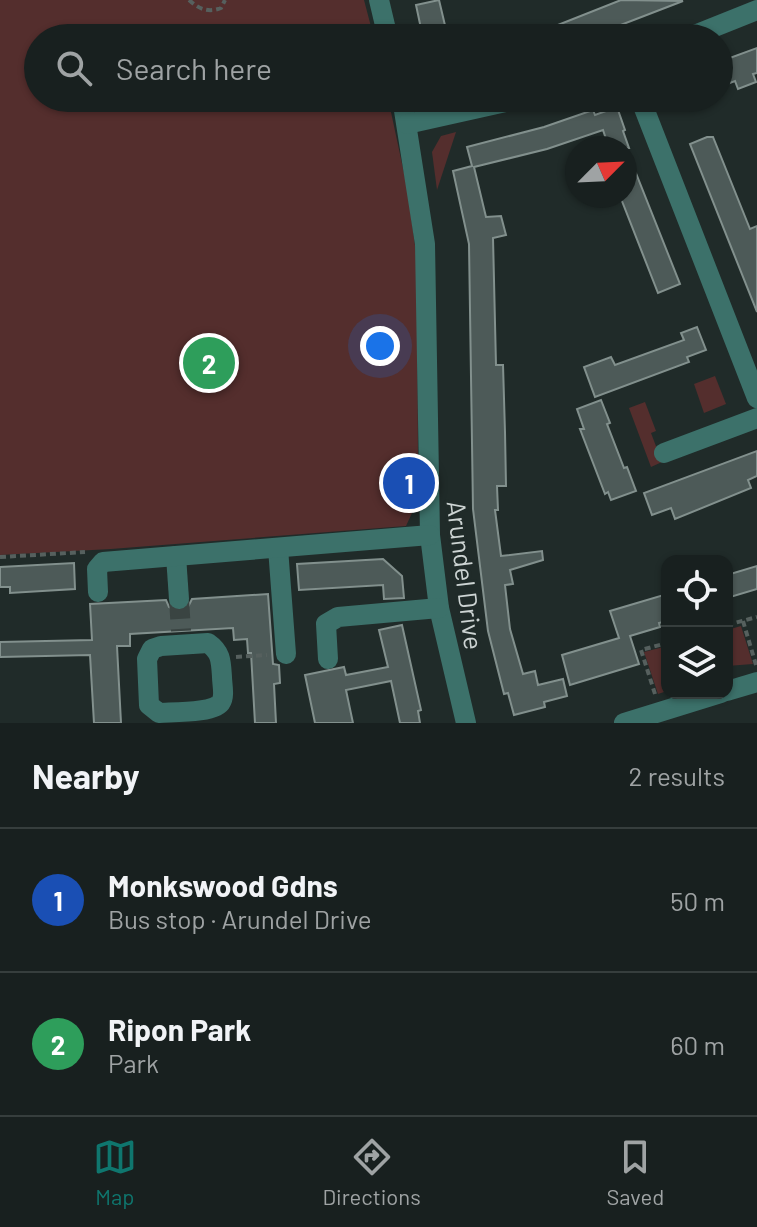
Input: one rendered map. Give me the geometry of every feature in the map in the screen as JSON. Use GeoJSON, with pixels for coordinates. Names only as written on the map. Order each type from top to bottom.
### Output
{"type":"FeatureCollection","features":[{"type":"Feature","properties":{"kind":"street"},"geometry":{"type":"LineString","coordinates":[[379,0],[385,24]]}},
{"type":"Feature","properties":{"kind":"street"},"geometry":{"type":"LineString","coordinates":[[722,24],[757,10]]}},
{"type":"Feature","properties":{"kind":"street","name":"Arundel Drive"},"geometry":{"type":"LineString","coordinates":[[405,112],[425,244],[430,535],[439,608],[466,723]]}},
{"type":"Feature","properties":{"kind":"street"},"geometry":{"type":"LineString","coordinates":[[407,124],[461,112]]}},
{"type":"Feature","properties":{"kind":"street"},"geometry":{"type":"LineString","coordinates":[[645,112],[757,398]]}},
{"type":"Feature","properties":{"kind":"street"},"geometry":{"type":"LineString","coordinates":[[664,453],[757,418]]}},
{"type":"Feature","properties":{"kind":"street"},"geometry":{"type":"LineString","coordinates":[[98,592],[97,569],[103,562],[430,535]]}},
{"type":"Feature","properties":{"kind":"street"},"geometry":{"type":"LineString","coordinates":[[278,548],[286,654]]}},
{"type":"Feature","properties":{"kind":"street"},"geometry":{"type":"LineString","coordinates":[[176,556],[179,599]]}},
{"type":"Feature","properties":{"kind":"street"},"geometry":{"type":"LineString","coordinates":[[328,659],[326,624],[338,617],[439,608]]}},
{"type":"Feature","properties":{"kind":"street"},"geometry":{"type":"LineString","coordinates":[[181,638],[208,643],[221,658],[223,700],[219,706],[211,710],[153,711],[149,705],[147,659],[152,649],[181,638]]}},
{"type":"Feature","properties":{"kind":"street"},"geometry":{"type":"LineString","coordinates":[[733,689],[757,682]]}},
{"type":"Feature","properties":{"kind":"street"},"geometry":{"type":"LineString","coordinates":[[624,723],[702,699]]}},
{"type":"Feature","properties":{"kind":"path"},"geometry":{"type":"LineString","coordinates":[[189,0],[197,7],[214,11],[221,8],[225,0]]}},
{"type":"Feature","properties":{"kind":"path"},"geometry":{"type":"LineString","coordinates":[[0,557],[87,552]]}},
{"type":"Feature","properties":{"kind":"path"},"geometry":{"type":"LineString","coordinates":[[733,624],[757,617]]}},
{"type":"Feature","properties":{"kind":"path"},"geometry":{"type":"LineString","coordinates":[[743,621],[757,668]]}},
{"type":"Feature","properties":{"kind":"path"},"geometry":{"type":"LineString","coordinates":[[660,712],[641,650],[661,645]]}},
{"type":"Feature","properties":{"kind":"path"},"geometry":{"type":"LineString","coordinates":[[221,658],[286,654]]}},
{"type":"Feature","properties":{"kind":"shaded area"},"geometry":{"type":"Polygon","coordinates":[[[0,0],[364,0],[370,24],[24,24],[24,112],[391,112],[407,187],[417,260],[418,466],[412,513],[406,526],[0,555],[0,0]]]}},
{"type":"Feature","properties":{"kind":"shaded area"},"geometry":{"type":"Polygon","coordinates":[[[456,132],[437,190],[432,152],[441,136],[456,132]]]}},
{"type":"Feature","properties":{"kind":"shaded area"},"geometry":{"type":"Polygon","coordinates":[[[715,376],[726,404],[704,413],[694,384],[715,376]]]}},
{"type":"Feature","properties":{"kind":"shaded area"},"geometry":{"type":"Polygon","coordinates":[[[645,402],[656,431],[651,433],[662,462],[651,467],[629,408],[645,402]]]}},
{"type":"Feature","properties":{"kind":"shaded area"},"geometry":{"type":"Polygon","coordinates":[[[741,626],[753,664],[733,666],[733,628],[741,626]]]}},
{"type":"Feature","properties":{"kind":"shaded area"},"geometry":{"type":"Polygon","coordinates":[[[661,648],[661,693],[658,694],[644,652],[661,648]]]}},
{"type":"Feature","properties":{"kind":"building"},"geometry":{"type":"Polygon","coordinates":[[[439,0],[445,24],[420,24],[416,5],[439,0]]]}},
{"type":"Feature","properties":{"kind":"building"},"geometry":{"type":"Polygon","coordinates":[[[621,0],[683,1],[623,24],[560,24],[621,0]]]}},
{"type":"Feature","properties":{"kind":"building"},"geometry":{"type":"Polygon","coordinates":[[[757,48],[757,73],[753,74],[756,82],[738,89],[733,82],[733,57],[757,48]]]}},
{"type":"Feature","properties":{"kind":"building"},"geometry":{"type":"Polygon","coordinates":[[[594,112],[595,115],[619,112],[625,136],[605,136],[603,130],[585,136],[565,136],[565,143],[474,167],[486,217],[501,216],[506,235],[493,238],[496,365],[503,365],[505,432],[506,486],[497,486],[498,510],[495,510],[501,556],[542,551],[543,560],[510,570],[513,584],[505,585],[510,629],[523,674],[535,671],[538,685],[563,679],[567,696],[544,702],[545,707],[514,715],[508,693],[504,694],[488,631],[473,509],[469,244],[453,171],[472,166],[467,147],[594,112]]]}},
{"type":"Feature","properties":{"kind":"building"},"geometry":{"type":"Polygon","coordinates":[[[713,137],[750,229],[757,226],[757,312],[690,144],[713,137]]]}},
{"type":"Feature","properties":{"kind":"building"},"geometry":{"type":"Polygon","coordinates":[[[637,176],[680,284],[658,293],[625,208],[637,208],[637,176]]]}},
{"type":"Feature","properties":{"kind":"building"},"geometry":{"type":"Polygon","coordinates":[[[697,327],[706,350],[687,357],[689,362],[595,397],[584,367],[611,357],[615,365],[684,340],[681,333],[697,327]]]}},
{"type":"Feature","properties":{"kind":"building"},"geometry":{"type":"Polygon","coordinates":[[[601,400],[610,423],[607,424],[636,491],[611,500],[608,492],[605,494],[580,429],[584,429],[577,409],[601,400]]]}},
{"type":"Feature","properties":{"kind":"building"},"geometry":{"type":"Polygon","coordinates":[[[757,451],[757,476],[748,480],[751,488],[675,519],[671,508],[652,515],[644,493],[757,451]]]}},
{"type":"Feature","properties":{"kind":"building"},"geometry":{"type":"Polygon","coordinates":[[[383,559],[402,576],[404,598],[384,599],[383,585],[299,590],[297,564],[383,559]]]}},
{"type":"Feature","properties":{"kind":"building"},"geometry":{"type":"Polygon","coordinates":[[[74,563],[75,589],[10,593],[10,587],[0,587],[0,567],[74,563]]]}},
{"type":"Feature","properties":{"kind":"building"},"geometry":{"type":"Polygon","coordinates":[[[757,566],[757,589],[733,596],[733,573],[757,566]]]}},
{"type":"Feature","properties":{"kind":"building"},"geometry":{"type":"Polygon","coordinates":[[[268,594],[273,664],[279,665],[280,683],[274,684],[276,723],[255,723],[251,653],[248,653],[247,639],[234,640],[233,628],[130,634],[130,646],[117,646],[121,723],[94,723],[90,655],[0,657],[0,642],[92,640],[90,604],[166,600],[169,607],[179,612],[187,609],[192,599],[268,594]]]}},
{"type":"Feature","properties":{"kind":"building"},"geometry":{"type":"Polygon","coordinates":[[[661,596],[660,627],[630,636],[639,664],[570,685],[562,655],[619,638],[610,611],[661,596]]]}},
{"type":"Feature","properties":{"kind":"building"},"geometry":{"type":"Polygon","coordinates":[[[402,625],[421,710],[418,711],[420,723],[400,723],[391,681],[346,690],[353,723],[315,723],[305,675],[344,667],[346,675],[388,667],[379,630],[402,625]]]}},
{"type":"Feature","properties":{"kind":"tunnel"},"geometry":{"type":"LineString","coordinates":[[179,599],[181,631]]}},
{"type":"Feature","properties":{"kind":"place","name":"Ripon Park"},"geometry":{"type":"Point","coordinates":[209,363]}},
{"type":"Feature","properties":{"kind":"place","name":"Monkswood Gdns"},"geometry":{"type":"Point","coordinates":[409,483]}}]}
